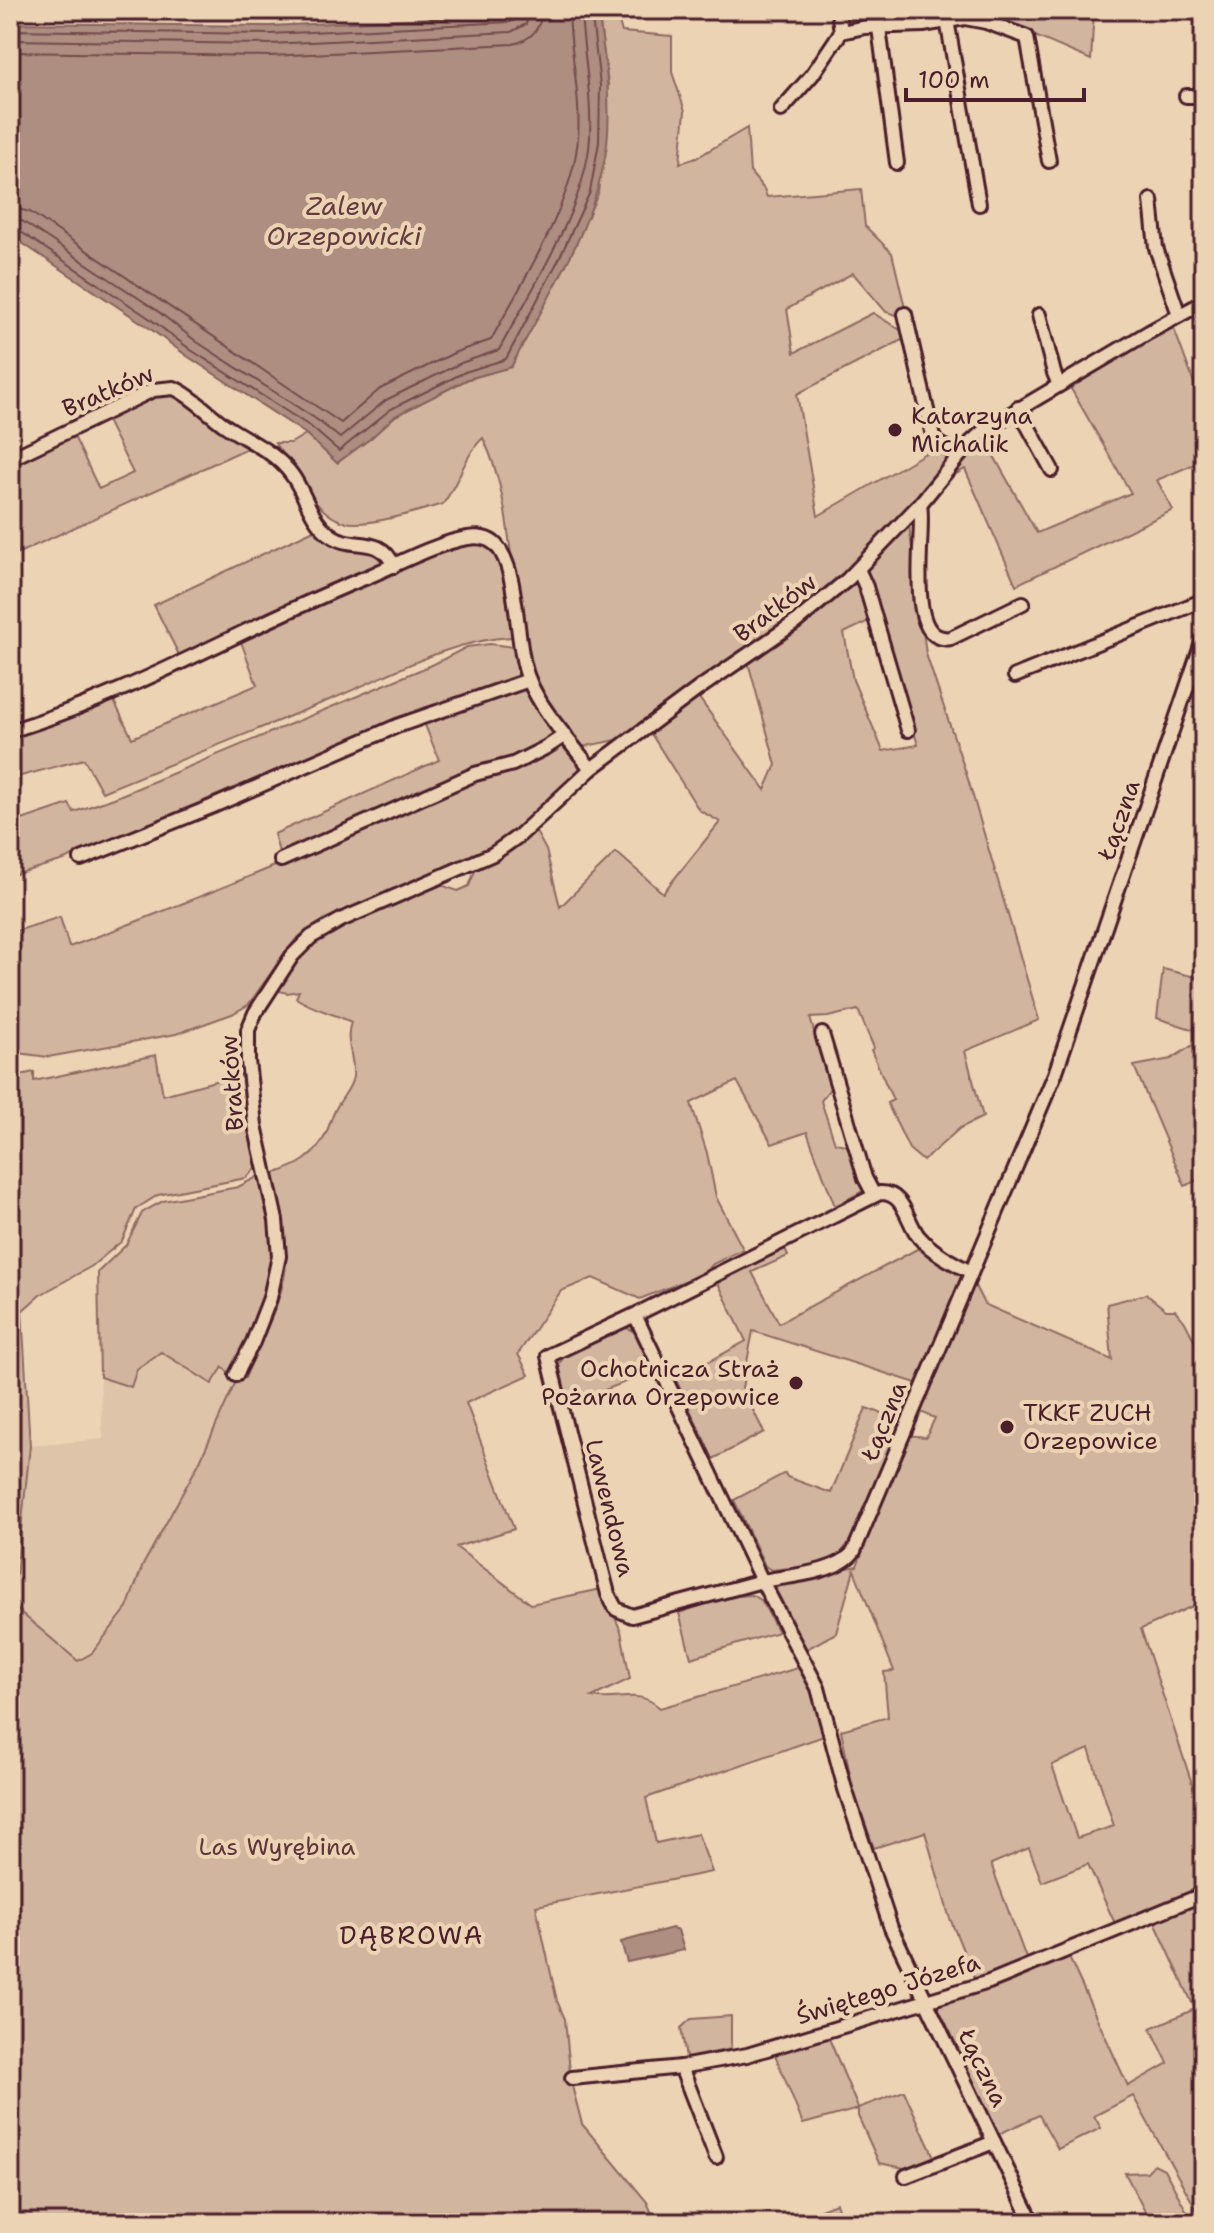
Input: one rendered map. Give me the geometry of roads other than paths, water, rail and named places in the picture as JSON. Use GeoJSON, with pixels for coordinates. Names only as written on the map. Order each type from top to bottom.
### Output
{"type":"FeatureCollection","features":[{"type":"Feature","properties":{"kind":"street"},"geometry":{"type":"LineString","coordinates":[[781,110],[812,75],[841,32],[838,10]]}},
{"type":"Feature","properties":{"kind":"street"},"geometry":{"type":"LineString","coordinates":[[841,32],[865,27],[978,19],[1027,37],[1049,161]]}},
{"type":"Feature","properties":{"kind":"street"},"geometry":{"type":"LineString","coordinates":[[947,20],[979,204]]}},
{"type":"Feature","properties":{"kind":"street"},"geometry":{"type":"LineString","coordinates":[[879,28],[897,163]]}},
{"type":"Feature","properties":{"kind":"street"},"geometry":{"type":"LineString","coordinates":[[1186,96],[1204,96]]}},
{"type":"Feature","properties":{"kind":"street"},"geometry":{"type":"LineString","coordinates":[[1151,200],[1156,248],[1179,315]]}},
{"type":"Feature","properties":{"kind":"street","name":"Bratków"},"geometry":{"type":"LineString","coordinates":[[236,1375],[270,1298],[279,1256],[278,1233],[249,1082],[248,1030],[276,977],[299,947],[341,920],[493,854],[520,835],[591,769],[698,689],[796,622],[858,569],[987,428],[1204,302]]}},
{"type":"Feature","properties":{"kind":"street"},"geometry":{"type":"LineString","coordinates":[[905,314],[933,436],[937,443],[960,455]]}},
{"type":"Feature","properties":{"kind":"street"},"geometry":{"type":"LineString","coordinates":[[1039,315],[1059,385]]}},
{"type":"Feature","properties":{"kind":"street","name":"Bratków"},"geometry":{"type":"LineString","coordinates":[[10,459],[153,390],[174,388],[226,426],[258,443],[284,466],[326,531],[345,541],[379,546],[387,552],[394,566]]}},
{"type":"Feature","properties":{"kind":"street"},"geometry":{"type":"LineString","coordinates":[[1018,408],[1052,470]]}},
{"type":"Feature","properties":{"kind":"street"},"geometry":{"type":"LineString","coordinates":[[920,504],[922,513],[918,543],[922,607],[926,626],[932,635],[940,639],[951,638],[1023,603]]}},
{"type":"Feature","properties":{"kind":"street"},"geometry":{"type":"LineString","coordinates":[[10,731],[98,698],[394,566],[467,538],[483,538],[494,543],[508,567],[520,649],[529,680],[591,769]]}},
{"type":"Feature","properties":{"kind":"street"},"geometry":{"type":"LineString","coordinates":[[858,569],[908,730]]}},
{"type":"Feature","properties":{"kind":"street"},"geometry":{"type":"LineString","coordinates":[[1015,676],[1204,600]]}},
{"type":"Feature","properties":{"kind":"street","name":"Łączna"},"geometry":{"type":"LineString","coordinates":[[1033,2223],[891,1928],[845,1789],[818,1688],[762,1581],[835,1566],[851,1556],[1055,1074],[1203,642]]}},
{"type":"Feature","properties":{"kind":"street"},"geometry":{"type":"LineString","coordinates":[[81,859],[211,807],[397,726],[529,680]]}},
{"type":"Feature","properties":{"kind":"street"},"geometry":{"type":"LineString","coordinates":[[281,860],[475,774],[513,764],[565,735]]}},
{"type":"Feature","properties":{"kind":"street"},"geometry":{"type":"LineString","coordinates":[[822,1034],[865,1178],[874,1195],[885,1192],[894,1195],[919,1237],[971,1272]]}},
{"type":"Feature","properties":{"kind":"street","name":"Lawendowa"},"geometry":{"type":"LineString","coordinates":[[762,1581],[640,1615],[620,1612],[610,1601],[548,1356],[874,1195]]}},
{"type":"Feature","properties":{"kind":"street"},"geometry":{"type":"LineString","coordinates":[[635,1315],[762,1581]]}},
{"type":"Feature","properties":{"kind":"street","name":"Świętego Józefa"},"geometry":{"type":"LineString","coordinates":[[572,2078],[681,2067],[747,2055],[1005,1976],[1204,1894]]}},
{"type":"Feature","properties":{"kind":"street"},"geometry":{"type":"LineString","coordinates":[[681,2067],[716,2157]]}},
{"type":"Feature","properties":{"kind":"street","name":"Łączna"},"geometry":{"type":"LineString","coordinates":[[906,2176],[994,2142]]}},
{"type":"Feature","properties":{"kind":"water","name":"Zalew Orzepowicki"},"geometry":{"type":"Polygon","coordinates":[[[598,10],[609,111],[602,173],[569,259],[511,367],[468,379],[395,416],[337,463],[306,434],[10,235],[10,23],[270,26],[598,10]]]}},
{"type":"Feature","properties":{"kind":"water"},"geometry":{"type":"Polygon","coordinates":[[[672,1928],[678,1930],[684,1950],[627,1962],[621,1942],[672,1928]]]}},
{"type":"Feature","properties":{"kind":"place","name":"Katarzyna Michalik"},"geometry":{"type":"Point","coordinates":[895,430]}},
{"type":"Feature","properties":{"kind":"place","name":"Ochotnicza Straż Pożarna Orzepowice"},"geometry":{"type":"Point","coordinates":[796,1383]}},
{"type":"Feature","properties":{"kind":"place","name":"TKKF ZUCH Orzepowice"},"geometry":{"type":"Point","coordinates":[1007,1427]}},
{"type":"Feature","properties":{"kind":"district","name":"DĄBROWA"},"geometry":{"type":"Point","coordinates":[412,1934]}},
{"type":"Feature","properties":{"kind":"park label","name":"Las Wyrębina"},"geometry":{"type":"Point","coordinates":[277,1847]}}]}
